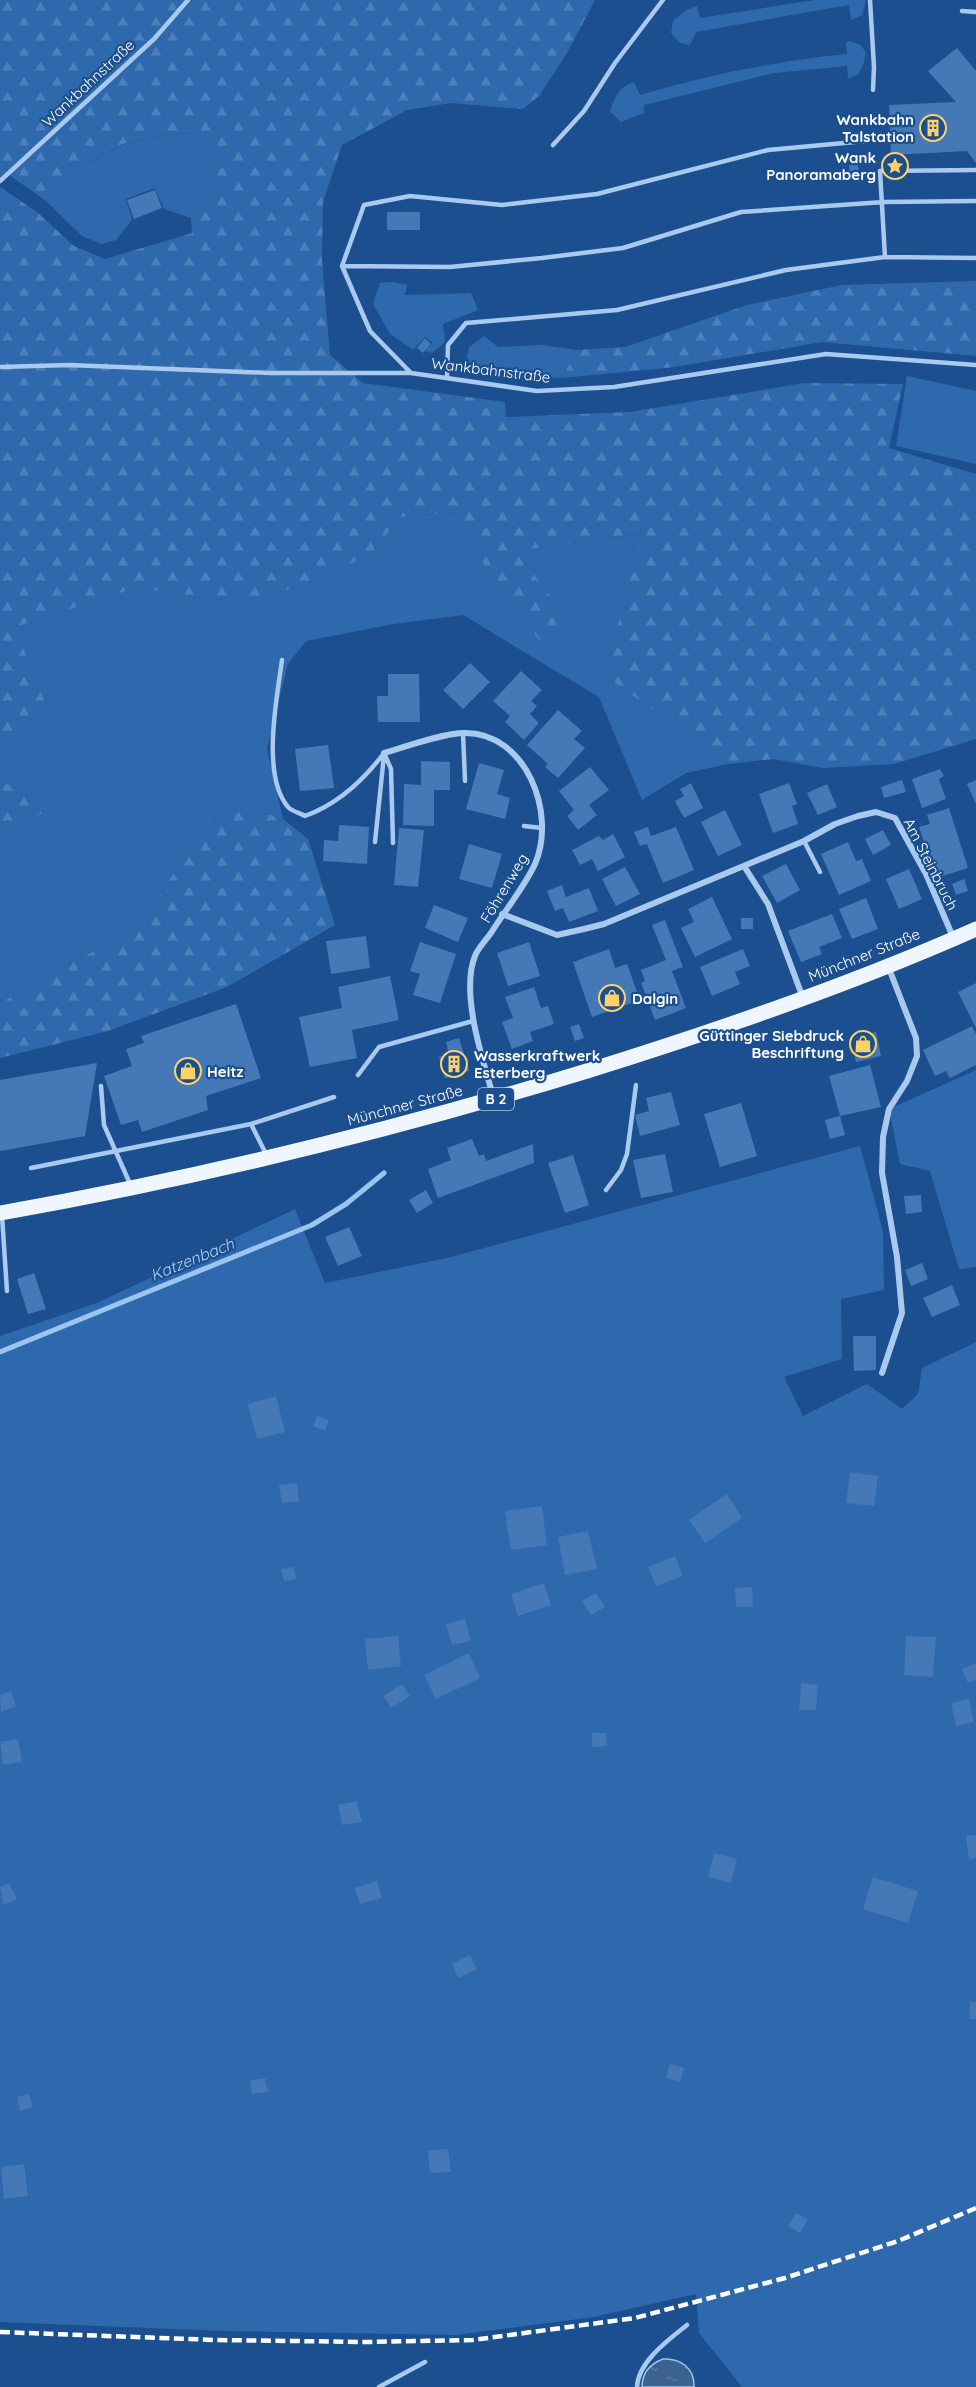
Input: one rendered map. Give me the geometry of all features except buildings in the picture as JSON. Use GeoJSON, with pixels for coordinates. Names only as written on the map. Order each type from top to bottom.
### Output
{"type":"FeatureCollection","features":[{"type":"Feature","properties":{"kind":"main road","name":"Münchner Straße"},"geometry":{"type":"LineString","coordinates":[[1,1213],[132,1188],[267,1158],[494,1099],[691,1039],[803,999],[976,929]]}},
{"type":"Feature","properties":{"kind":"street","name":"Föhrenweg"},"geometry":{"type":"LineString","coordinates":[[384,753],[463,733],[487,736],[504,745],[521,764],[537,790],[543,828],[535,863],[475,956],[471,989],[472,1021],[494,1099]]}},
{"type":"Feature","properties":{"kind":"street","name":"Am Steinbruch"},"geometry":{"type":"LineString","coordinates":[[502,914],[557,935],[604,924],[804,841],[835,824],[876,812],[895,818],[926,874],[954,939]]}},
{"type":"Feature","properties":{"kind":"street"},"geometry":{"type":"LineString","coordinates":[[744,866],[768,904],[803,999]]}},
{"type":"Feature","properties":{"kind":"street"},"geometry":{"type":"LineString","coordinates":[[882,1373],[902,1314],[897,1257],[882,1173],[883,1137],[889,1109],[907,1081],[917,1056],[916,1038],[888,966]]}},
{"type":"Feature","properties":{"kind":"lane","name":"Wankbahnstraße"},"geometry":{"type":"LineString","coordinates":[[0,181],[154,39],[188,0]]}},
{"type":"Feature","properties":{"kind":"lane"},"geometry":{"type":"LineString","coordinates":[[553,145],[584,111],[615,63],[663,0]]}},
{"type":"Feature","properties":{"kind":"lane"},"geometry":{"type":"LineString","coordinates":[[870,0],[873,90]]}},
{"type":"Feature","properties":{"kind":"lane"},"geometry":{"type":"LineString","coordinates":[[962,11],[976,12]]}},
{"type":"Feature","properties":{"kind":"lane"},"geometry":{"type":"LineString","coordinates":[[411,373],[370,331],[342,266],[364,205],[410,196],[502,204],[597,194],[768,150],[877,140]]}},
{"type":"Feature","properties":{"kind":"lane"},"geometry":{"type":"LineString","coordinates":[[885,257],[884,202],[880,171],[976,170]]}},
{"type":"Feature","properties":{"kind":"lane"},"geometry":{"type":"LineString","coordinates":[[342,266],[450,267],[623,248],[741,212],[884,202],[976,201]]}},
{"type":"Feature","properties":{"kind":"lane"},"geometry":{"type":"LineString","coordinates":[[447,378],[448,345],[466,323],[616,310],[786,270],[885,257],[976,258]]}},
{"type":"Feature","properties":{"kind":"lane","name":"Wankbahnstraße"},"geometry":{"type":"LineString","coordinates":[[0,367],[69,365],[271,373],[411,373],[537,392],[614,387],[826,354],[976,365]]}},
{"type":"Feature","properties":{"kind":"lane"},"geometry":{"type":"LineString","coordinates":[[282,660],[272,737],[273,759],[279,788],[288,808],[305,816],[318,811],[367,776],[384,753]]}},
{"type":"Feature","properties":{"kind":"lane"},"geometry":{"type":"LineString","coordinates":[[463,733],[465,782]]}},
{"type":"Feature","properties":{"kind":"lane"},"geometry":{"type":"LineString","coordinates":[[375,842],[384,753]]}},
{"type":"Feature","properties":{"kind":"lane"},"geometry":{"type":"LineString","coordinates":[[384,753],[391,769],[393,843]]}},
{"type":"Feature","properties":{"kind":"lane"},"geometry":{"type":"LineString","coordinates":[[524,826],[543,828]]}},
{"type":"Feature","properties":{"kind":"lane"},"geometry":{"type":"LineString","coordinates":[[804,841],[820,872]]}},
{"type":"Feature","properties":{"kind":"lane"},"geometry":{"type":"LineString","coordinates":[[358,1075],[379,1047],[472,1021]]}},
{"type":"Feature","properties":{"kind":"lane"},"geometry":{"type":"LineString","coordinates":[[101,1086],[104,1125],[132,1188]]}},
{"type":"Feature","properties":{"kind":"lane"},"geometry":{"type":"LineString","coordinates":[[606,1190],[621,1170],[627,1154],[636,1086]]}},
{"type":"Feature","properties":{"kind":"lane"},"geometry":{"type":"LineString","coordinates":[[32,1168],[116,1149],[251,1124],[334,1097]]}},
{"type":"Feature","properties":{"kind":"lane"},"geometry":{"type":"LineString","coordinates":[[251,1124],[267,1158]]}},
{"type":"Feature","properties":{"kind":"lane"},"geometry":{"type":"LineString","coordinates":[[1,1213],[7,1292]]}},
{"type":"Feature","properties":{"kind":"lane"},"geometry":{"type":"LineString","coordinates":[[637,2387],[638,2376],[666,2342],[687,2325]]}},
{"type":"Feature","properties":{"kind":"lane"},"geometry":{"type":"LineString","coordinates":[[379,2387],[425,2362]]}},
{"type":"Feature","properties":{"kind":"green space"},"geometry":{"type":"Polygon","coordinates":[[[0,0],[595,0],[567,53],[539,96],[523,109],[451,103],[407,110],[342,145],[323,202],[322,259],[330,355],[363,383],[505,402],[506,417],[630,412],[804,383],[903,384],[889,448],[976,474],[976,739],[894,764],[823,768],[773,759],[728,764],[604,675],[643,533],[516,551],[569,620],[546,647],[500,596],[456,512],[401,517],[370,555],[303,586],[240,602],[136,588],[15,627],[49,712],[0,760],[0,187],[37,212],[74,246],[105,259],[192,233],[191,218],[209,197],[215,180],[205,134],[174,133],[123,144],[71,172],[46,201],[8,174],[0,181],[0,0]]]}},
{"type":"Feature","properties":{"kind":"green space"},"geometry":{"type":"Polygon","coordinates":[[[814,0],[866,0],[862,15],[851,20],[849,5],[696,32],[690,45],[680,43],[671,33],[673,21],[686,10],[697,6],[700,18],[814,0]]]}},
{"type":"Feature","properties":{"kind":"green space"},"geometry":{"type":"Polygon","coordinates":[[[846,42],[861,45],[866,53],[861,70],[853,77],[848,78],[847,66],[774,73],[644,105],[644,113],[621,122],[610,111],[618,93],[625,86],[634,82],[640,95],[742,70],[847,54],[846,42]]]}},
{"type":"Feature","properties":{"kind":"green space"},"geometry":{"type":"Polygon","coordinates":[[[174,133],[205,134],[214,171],[215,180],[209,197],[191,218],[164,209],[155,188],[126,199],[132,220],[116,240],[102,244],[82,236],[46,201],[71,172],[124,144],[174,133]]]}},
{"type":"Feature","properties":{"kind":"green space"},"geometry":{"type":"Polygon","coordinates":[[[976,281],[976,356],[822,342],[675,367],[562,378],[576,350],[625,347],[747,305],[842,285],[976,281]]]}},
{"type":"Feature","properties":{"kind":"green space"},"geometry":{"type":"Polygon","coordinates":[[[392,282],[407,285],[405,295],[471,293],[478,310],[443,324],[445,342],[432,353],[425,351],[433,343],[425,337],[413,350],[390,334],[373,304],[380,283],[392,282]]]}},
{"type":"Feature","properties":{"kind":"green space"},"geometry":{"type":"Polygon","coordinates":[[[484,336],[498,347],[543,345],[576,350],[562,378],[480,376],[474,371],[467,357],[469,347],[484,336]]]}},
{"type":"Feature","properties":{"kind":"green space"},"geometry":{"type":"Polygon","coordinates":[[[907,376],[976,391],[976,464],[896,446],[907,376]]]}},
{"type":"Feature","properties":{"kind":"green space"},"geometry":{"type":"Polygon","coordinates":[[[457,512],[500,596],[569,620],[515,551],[644,533],[604,675],[728,764],[686,773],[642,800],[599,697],[463,615],[394,624],[306,641],[288,664],[267,748],[283,819],[244,806],[206,821],[141,925],[0,1003],[0,839],[48,809],[0,779],[0,760],[49,712],[14,627],[136,588],[240,602],[303,586],[370,555],[401,517],[457,512]]]}},
{"type":"Feature","properties":{"kind":"green space"},"geometry":{"type":"Polygon","coordinates":[[[0,779],[49,809],[0,839],[0,779]]]}},
{"type":"Feature","properties":{"kind":"green space"},"geometry":{"type":"Polygon","coordinates":[[[244,806],[283,819],[308,839],[335,925],[227,987],[108,1031],[0,1058],[0,1003],[141,925],[206,821],[244,806]]]}},
{"type":"Feature","properties":{"kind":"green space"},"geometry":{"type":"Polygon","coordinates":[[[976,1070],[976,1267],[959,1269],[930,1171],[900,1164],[889,1109],[976,1070]]]}},
{"type":"Feature","properties":{"kind":"green space"},"geometry":{"type":"Polygon","coordinates":[[[860,1146],[883,1231],[884,1290],[841,1299],[842,1359],[784,1377],[803,1416],[867,1384],[902,1409],[918,1394],[922,1368],[976,1342],[976,2387],[742,2387],[699,2333],[696,2294],[594,2317],[456,2335],[223,2331],[0,2322],[0,1336],[97,1303],[295,1209],[325,1283],[447,1258],[860,1146]]]}},
{"type":"Feature","properties":{"kind":"water"},"geometry":{"type":"Polygon","coordinates":[[[663,2359],[681,2362],[692,2374],[694,2387],[642,2387],[643,2377],[648,2370],[663,2359]]]}},
{"type":"Feature","properties":{"kind":"waterway","name":"Katzenbach"},"geometry":{"type":"LineString","coordinates":[[0,1352],[312,1225],[346,1204],[384,1173]]}},
{"type":"Feature","properties":{"kind":"railway"},"geometry":{"type":"LineString","coordinates":[[0,2332],[216,2340],[366,2342],[473,2340],[635,2318],[785,2278],[898,2241],[976,2208]]}},
{"type":"Feature","properties":{"kind":"place","name":"Wankbahn Talstation"},"geometry":{"type":"Point","coordinates":[933,128]}},
{"type":"Feature","properties":{"kind":"place","name":"Wank Panoramaberg"},"geometry":{"type":"Point","coordinates":[895,166]}},
{"type":"Feature","properties":{"kind":"place","name":"Dalgin"},"geometry":{"type":"Point","coordinates":[612,998]}},
{"type":"Feature","properties":{"kind":"place","name":"Güttinger Siebdruck Beschriftung"},"geometry":{"type":"Point","coordinates":[863,1044]}},
{"type":"Feature","properties":{"kind":"place","name":"Wasserkraftwerk Esterberg"},"geometry":{"type":"Point","coordinates":[454,1064]}},
{"type":"Feature","properties":{"kind":"place","name":"Heitz"},"geometry":{"type":"Point","coordinates":[188,1071]}}]}
